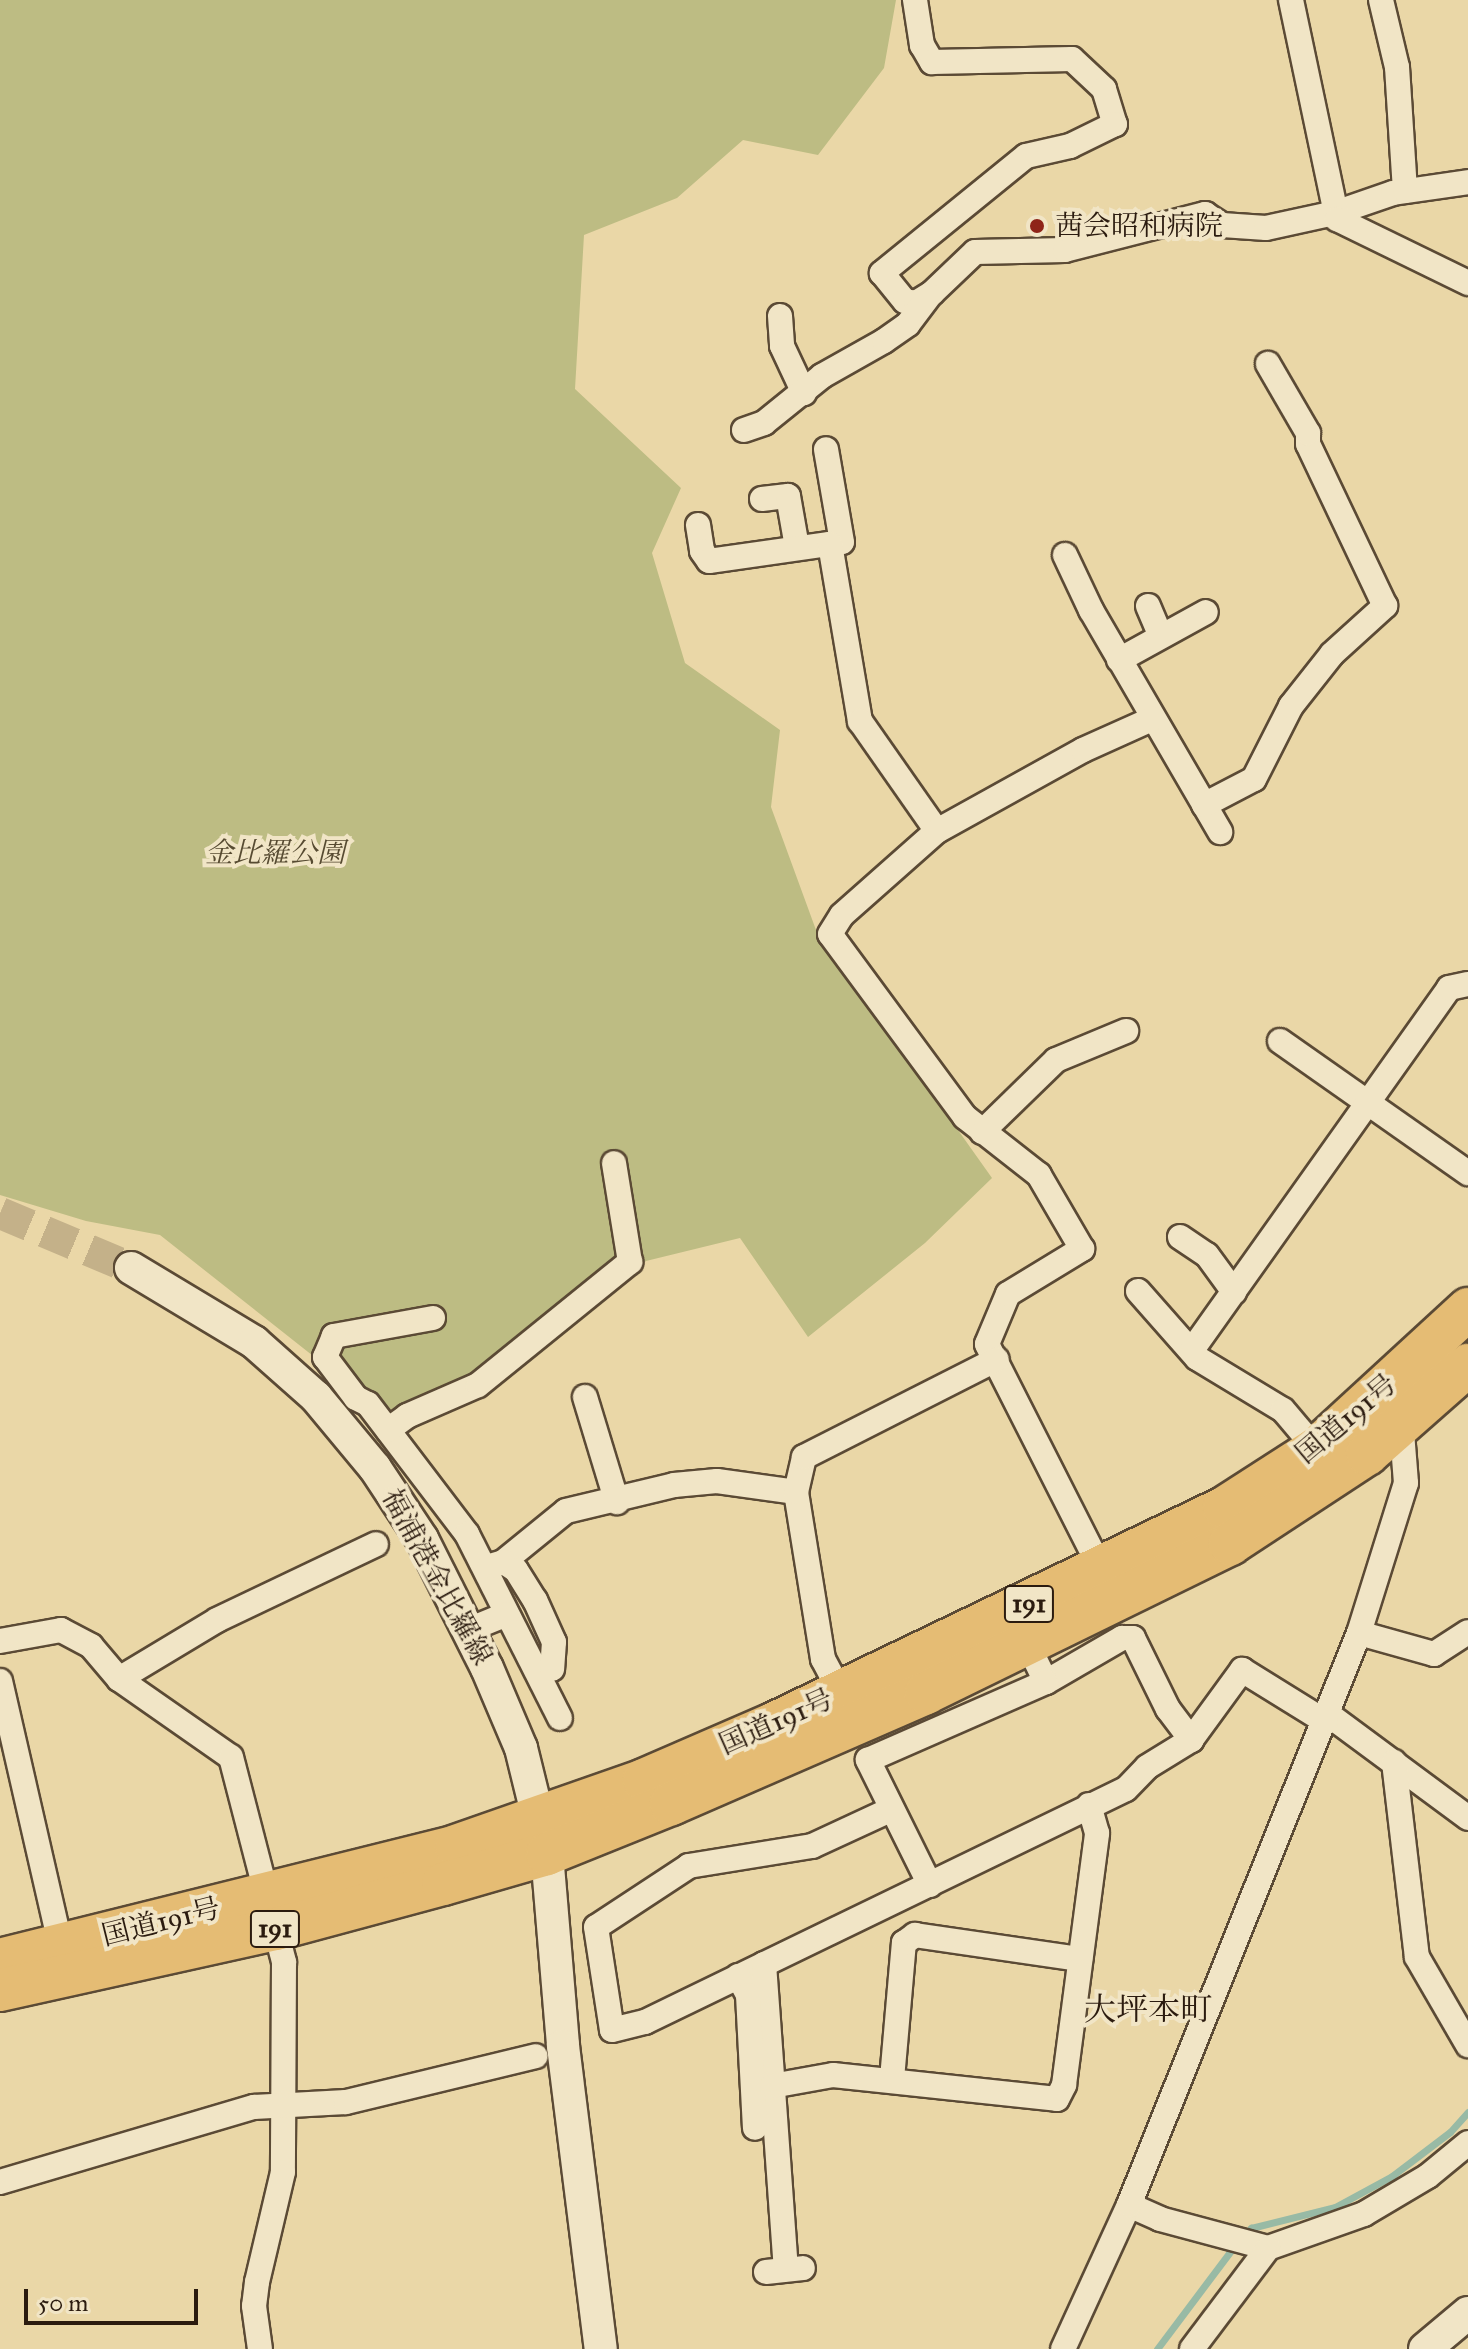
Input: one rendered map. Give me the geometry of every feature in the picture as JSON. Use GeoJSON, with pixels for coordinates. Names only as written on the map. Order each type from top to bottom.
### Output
{"type":"FeatureCollection","features":[{"type":"Feature","properties":{"kind":"highway","name":"国道191号"},"geometry":{"type":"LineString","coordinates":[[0,1990],[64,1960],[272,1912],[544,1836],[1028,1645],[1230,1544],[1392,1408],[1468,1309]]}},
{"type":"Feature","properties":{"kind":"highway","name":"国道191号"},"geometry":{"type":"LineString","coordinates":[[544,1836],[644,1780],[841,1693],[1224,1508],[1316,1449],[1468,1365]]}},
{"type":"Feature","properties":{"kind":"highway","name":"国道191号"},"geometry":{"type":"LineString","coordinates":[[0,1960],[64,1960]]}},
{"type":"Feature","properties":{"kind":"main road","name":"福浦港金比羅線"},"geometry":{"type":"LineString","coordinates":[[131,1268],[254,1342],[316,1397],[375,1468],[414,1527],[468,1630],[521,1748],[544,1836],[563,2046],[601,2349]]}},
{"type":"Feature","properties":{"kind":"main road"},"geometry":{"type":"LineString","coordinates":[[1425,2349],[1468,2313]]}},
{"type":"Feature","properties":{"kind":"street"},"geometry":{"type":"LineString","coordinates":[[915,0],[922,45],[932,62],[1072,59],[1104,89],[1115,124],[1070,146],[1026,156],[882,273],[905,301],[916,303],[932,293]]}},
{"type":"Feature","properties":{"kind":"street"},"geometry":{"type":"LineString","coordinates":[[1291,0],[1337,219],[1468,283]]}},
{"type":"Feature","properties":{"kind":"street"},"geometry":{"type":"LineString","coordinates":[[1381,0],[1397,67],[1405,191]]}},
{"type":"Feature","properties":{"kind":"street"},"geometry":{"type":"LineString","coordinates":[[744,430],[764,423],[833,368],[908,324],[932,293],[975,252],[990,249],[1065,250],[1205,214],[1222,225],[1250,230],[1335,213],[1405,191],[1468,182]]}},
{"type":"Feature","properties":{"kind":"street"},"geometry":{"type":"LineString","coordinates":[[780,316],[782,346],[804,393]]}},
{"type":"Feature","properties":{"kind":"street"},"geometry":{"type":"LineString","coordinates":[[1204,805],[1254,779],[1291,706],[1332,654],[1385,606],[1308,444],[1308,433],[1268,364]]}},
{"type":"Feature","properties":{"kind":"street"},"geometry":{"type":"LineString","coordinates":[[698,525],[702,551],[709,561],[842,542],[826,449]]}},
{"type":"Feature","properties":{"kind":"street"},"geometry":{"type":"LineString","coordinates":[[762,499],[788,496],[797,547]]}},
{"type":"Feature","properties":{"kind":"street"},"geometry":{"type":"LineString","coordinates":[[830,544],[860,721],[937,831]]}},
{"type":"Feature","properties":{"kind":"street"},"geometry":{"type":"LineString","coordinates":[[1065,555],[1152,719],[1220,832]]}},
{"type":"Feature","properties":{"kind":"street"},"geometry":{"type":"LineString","coordinates":[[1148,606],[1160,634]]}},
{"type":"Feature","properties":{"kind":"street"},"geometry":{"type":"LineString","coordinates":[[1119,660],[1160,634],[1206,612]]}},
{"type":"Feature","properties":{"kind":"street"},"geometry":{"type":"LineString","coordinates":[[1101,1569],[987,1344],[1008,1294],[1082,1249],[1039,1175],[982,1132],[913,1051],[830,934],[842,915],[937,831],[1083,750],[1152,719]]}},
{"type":"Feature","properties":{"kind":"street"},"geometry":{"type":"LineString","coordinates":[[1192,1350],[1449,988],[1468,984]]}},
{"type":"Feature","properties":{"kind":"street"},"geometry":{"type":"LineString","coordinates":[[982,1132],[1056,1060],[1126,1031]]}},
{"type":"Feature","properties":{"kind":"street"},"geometry":{"type":"LineString","coordinates":[[1280,1041],[1468,1173]]}},
{"type":"Feature","properties":{"kind":"street"},"geometry":{"type":"LineString","coordinates":[[388,1430],[407,1416],[478,1385],[630,1262],[614,1163]]}},
{"type":"Feature","properties":{"kind":"street"},"geometry":{"type":"LineString","coordinates":[[1180,1237],[1207,1255],[1234,1292]]}},
{"type":"Feature","properties":{"kind":"street"},"geometry":{"type":"LineString","coordinates":[[1138,1291],[1197,1358],[1283,1410],[1316,1449]]}},
{"type":"Feature","properties":{"kind":"street"},"geometry":{"type":"LineString","coordinates":[[433,1318],[334,1336],[325,1357],[388,1430],[492,1565],[508,1616],[558,1713],[560,1691],[528,1621],[521,1615],[508,1616],[468,1630]]}},
{"type":"Feature","properties":{"kind":"street"},"geometry":{"type":"LineString","coordinates":[[841,1693],[823,1659],[796,1492],[804,1457],[997,1359]]}},
{"type":"Feature","properties":{"kind":"street"},"geometry":{"type":"LineString","coordinates":[[585,1397],[617,1502]]}},
{"type":"Feature","properties":{"kind":"street"},"geometry":{"type":"LineString","coordinates":[[1063,2349],[1129,2205],[1359,1633],[1406,1483],[1392,1408]]}},
{"type":"Feature","properties":{"kind":"street"},"geometry":{"type":"LineString","coordinates":[[492,1565],[566,1511],[705,1481],[796,1492]]}},
{"type":"Feature","properties":{"kind":"street"},"geometry":{"type":"LineString","coordinates":[[119,1679],[217,1620],[376,1544]]}},
{"type":"Feature","properties":{"kind":"street"},"geometry":{"type":"LineString","coordinates":[[492,1565],[516,1570],[535,1600],[554,1642],[552,1669]]}},
{"type":"Feature","properties":{"kind":"street"},"geometry":{"type":"LineString","coordinates":[[0,1641],[61,1630],[91,1646],[119,1679],[231,1757],[284,1962],[283,2172],[254,2306],[260,2349]]}},
{"type":"Feature","properties":{"kind":"street"},"geometry":{"type":"LineString","coordinates":[[1359,1633],[1434,1654],[1468,1632]]}},
{"type":"Feature","properties":{"kind":"street"},"geometry":{"type":"LineString","coordinates":[[930,1885],[890,1810],[868,1760],[1046,1682],[1122,1638],[1133,1638],[1168,1709],[1191,1740]]}},
{"type":"Feature","properties":{"kind":"street"},"geometry":{"type":"LineString","coordinates":[[1028,1645],[1046,1682]]}},
{"type":"Feature","properties":{"kind":"street"},"geometry":{"type":"LineString","coordinates":[[890,1810],[803,1848],[689,1866],[596,1927],[612,2030],[645,2022],[1126,1789],[1147,1767],[1191,1740],[1242,1670],[1327,1718],[1394,1762],[1468,1818]]}},
{"type":"Feature","properties":{"kind":"street"},"geometry":{"type":"LineString","coordinates":[[0,1681],[64,1960]]}},
{"type":"Feature","properties":{"kind":"street"},"geometry":{"type":"LineString","coordinates":[[1394,1762],[1417,1957],[1468,2045]]}},
{"type":"Feature","properties":{"kind":"street"},"geometry":{"type":"LineString","coordinates":[[772,2086],[833,2075],[1057,2099],[1064,2085],[1097,1833],[1089,1805]]}},
{"type":"Feature","properties":{"kind":"street"},"geometry":{"type":"LineString","coordinates":[[892,2079],[904,1943],[915,1935],[1080,1959]]}},
{"type":"Feature","properties":{"kind":"street"},"geometry":{"type":"LineString","coordinates":[[764,1964],[785,2270]]}},
{"type":"Feature","properties":{"kind":"street"},"geometry":{"type":"LineString","coordinates":[[738,1976],[748,1995],[755,2128]]}},
{"type":"Feature","properties":{"kind":"street"},"geometry":{"type":"LineString","coordinates":[[0,2182],[254,2107],[346,2102],[536,2056]]}},
{"type":"Feature","properties":{"kind":"street"},"geometry":{"type":"LineString","coordinates":[[1129,2205],[1260,2247],[1364,2214],[1428,2176],[1468,2143]]}},
{"type":"Feature","properties":{"kind":"street"},"geometry":{"type":"LineString","coordinates":[[1192,2349],[1260,2247]]}},
{"type":"Feature","properties":{"kind":"green space","name":"金比羅公園"},"geometry":{"type":"Polygon","coordinates":[[[0,0],[896,0],[884,68],[818,155],[743,140],[677,198],[584,235],[575,389],[681,488],[652,553],[685,663],[780,730],[771,807],[816,930],[992,1178],[925,1243],[808,1337],[740,1238],[646,1261],[467,1379],[384,1412],[160,1235],[86,1221],[0,1195],[0,0]]]}},
{"type":"Feature","properties":{"kind":"waterway"},"geometry":{"type":"LineString","coordinates":[[1244,2236],[1251,2228],[1335,2207],[1392,2176],[1450,2132],[1468,2112]]}},
{"type":"Feature","properties":{"kind":"waterway"},"geometry":{"type":"LineString","coordinates":[[1157,2349],[1235,2245]]}},
{"type":"Feature","properties":{"kind":"tunnel"},"geometry":{"type":"LineString","coordinates":[[0,1213],[131,1268]]}},
{"type":"Feature","properties":{"kind":"place","name":"茜会昭和病院"},"geometry":{"type":"Point","coordinates":[1037,226]}},
{"type":"Feature","properties":{"kind":"district","name":"大坪本町"},"geometry":{"type":"Point","coordinates":[1148,2010]}}]}
